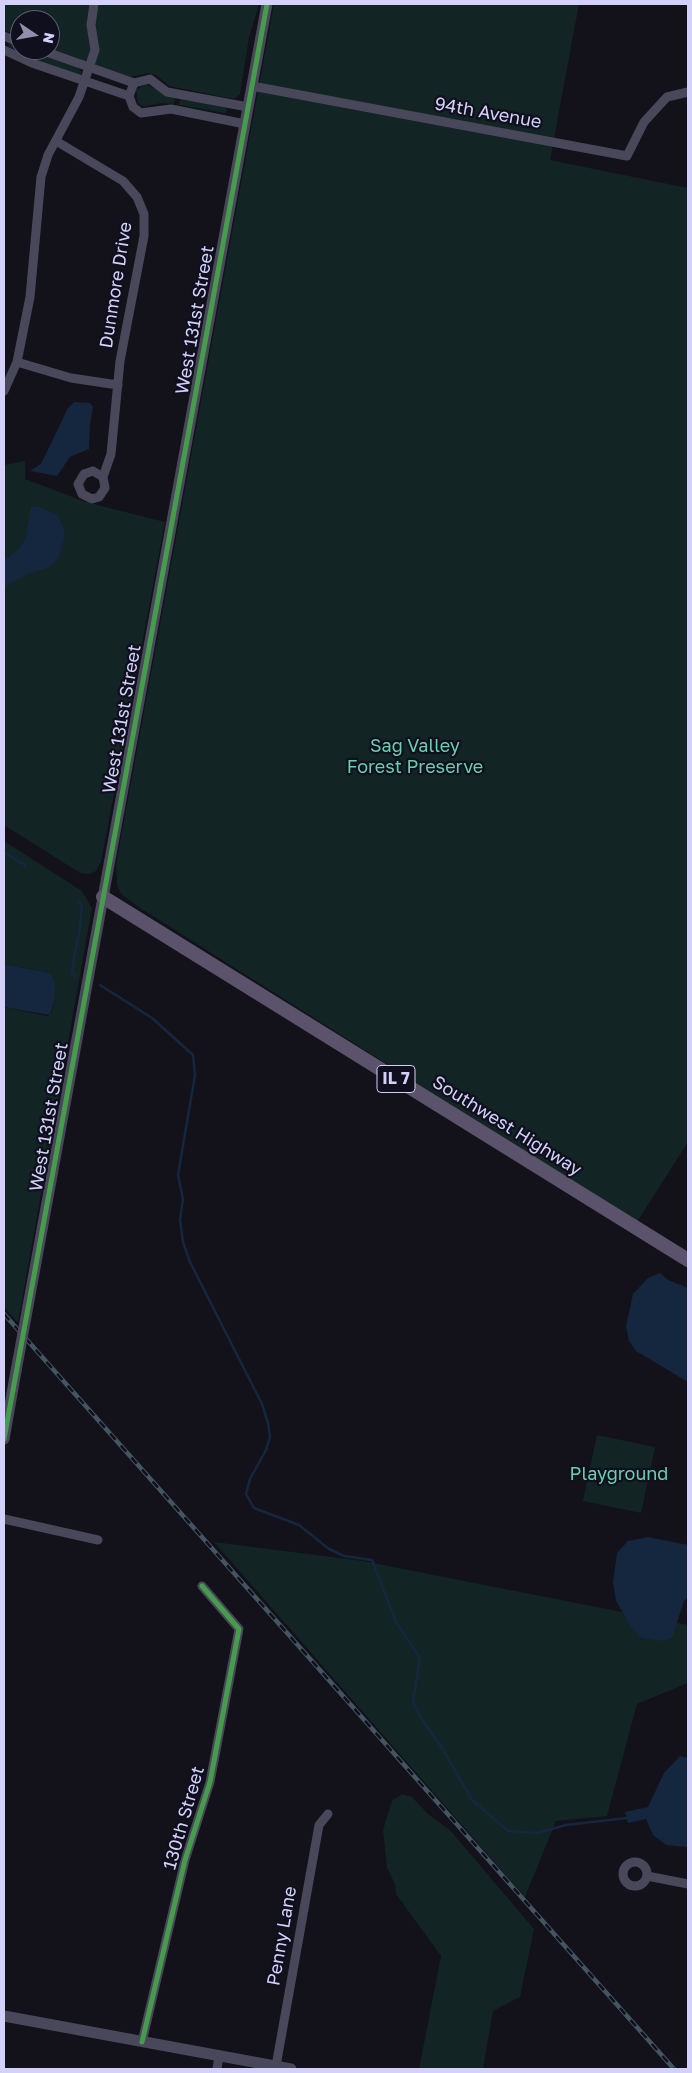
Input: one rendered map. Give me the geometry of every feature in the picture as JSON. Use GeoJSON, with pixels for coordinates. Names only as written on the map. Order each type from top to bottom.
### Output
{"type":"FeatureCollection","features":[{"type":"Feature","properties":{"kind":"main road","name":"Southwest Highway"},"geometry":{"type":"LineString","coordinates":[[103,897],[688,1260]]}},
{"type":"Feature","properties":{"kind":"street"},"geometry":{"type":"LineString","coordinates":[[4,391],[17,362],[32,284],[41,177],[44,165],[79,97],[95,50],[91,25],[94,4]]}},
{"type":"Feature","properties":{"kind":"street","name":"West 131st Street"},"geometry":{"type":"LineString","coordinates":[[4,1439],[267,4]]}},
{"type":"Feature","properties":{"kind":"street"},"geometry":{"type":"LineString","coordinates":[[4,50],[32,63],[129,96]]}},
{"type":"Feature","properties":{"kind":"street"},"geometry":{"type":"LineString","coordinates":[[60,57],[134,83],[150,80],[167,92],[248,107]]}},
{"type":"Feature","properties":{"kind":"street"},"geometry":{"type":"LineString","coordinates":[[134,83],[129,96],[133,107],[141,113],[171,109],[245,124]]}},
{"type":"Feature","properties":{"kind":"street","name":"94th Avenue"},"geometry":{"type":"LineString","coordinates":[[252,86],[627,156],[644,122],[666,97],[688,92]]}},
{"type":"Feature","properties":{"kind":"street","name":"Dunmore Drive"},"geometry":{"type":"LineString","coordinates":[[56,141],[123,182],[137,196],[144,214],[144,236],[118,385],[111,454],[103,477]]}},
{"type":"Feature","properties":{"kind":"street"},"geometry":{"type":"LineString","coordinates":[[17,362],[71,378],[118,385]]}},
{"type":"Feature","properties":{"kind":"street"},"geometry":{"type":"LineString","coordinates":[[4,1519],[98,1540]]}},
{"type":"Feature","properties":{"kind":"street","name":"130th Street"},"geometry":{"type":"LineString","coordinates":[[142,2042],[185,1860],[210,1782],[238,1629],[202,1586]]}},
{"type":"Feature","properties":{"kind":"street","name":"Penny Lane"},"geometry":{"type":"LineString","coordinates":[[276,2066],[319,1825],[328,1814]]}},
{"type":"Feature","properties":{"kind":"street"},"geometry":{"type":"LineString","coordinates":[[647,1876],[688,1884]]}},
{"type":"Feature","properties":{"kind":"street"},"geometry":{"type":"LineString","coordinates":[[4,2016],[291,2069]]}},
{"type":"Feature","properties":{"kind":"street"},"geometry":{"type":"LineString","coordinates":[[217,2069],[219,2056]]}},
{"type":"Feature","properties":{"kind":"green space"},"geometry":{"type":"Polygon","coordinates":[[[4,4],[259,4],[249,38],[240,94],[234,99],[169,86],[156,75],[148,73],[130,77],[60,52],[60,10],[10,10],[10,33],[4,30],[4,4]]]}},
{"type":"Feature","properties":{"kind":"green space","name":"Sag Valley Forest Preserve"},"geometry":{"type":"Polygon","coordinates":[[[274,4],[579,4],[550,160],[688,188],[688,1142],[637,1222],[140,908],[121,894],[117,885],[116,864],[274,4]]]}},
{"type":"Feature","properties":{"kind":"green space"},"geometry":{"type":"Polygon","coordinates":[[[37,60],[59,60],[75,66],[81,71],[81,76],[37,60]]]}},
{"type":"Feature","properties":{"kind":"green space"},"geometry":{"type":"Polygon","coordinates":[[[146,84],[175,98],[174,104],[161,103],[144,107],[138,103],[136,90],[146,84]]]}},
{"type":"Feature","properties":{"kind":"green space"},"geometry":{"type":"Polygon","coordinates":[[[180,99],[225,107],[228,110],[225,113],[179,105],[180,99]]]}},
{"type":"Feature","properties":{"kind":"green space"},"geometry":{"type":"Polygon","coordinates":[[[25,461],[25,479],[86,502],[165,522],[101,862],[96,871],[89,874],[80,873],[4,825],[4,465],[25,461]]]}},
{"type":"Feature","properties":{"kind":"green space"},"geometry":{"type":"Polygon","coordinates":[[[4,841],[82,891],[92,908],[18,1323],[4,1307],[4,1007],[47,1016],[51,1014],[55,998],[50,973],[4,964],[4,841]]]}},
{"type":"Feature","properties":{"kind":"green space","name":"Playground"},"geometry":{"type":"Polygon","coordinates":[[[597,1435],[655,1447],[641,1513],[583,1501],[597,1435]]]}},
{"type":"Feature","properties":{"kind":"green space"},"geometry":{"type":"Polygon","coordinates":[[[214,1542],[363,1561],[688,1625],[688,1683],[637,1704],[607,1816],[556,1821],[525,1897],[214,1542]]]}},
{"type":"Feature","properties":{"kind":"green space"},"geometry":{"type":"Polygon","coordinates":[[[403,1794],[411,1796],[428,1814],[451,1831],[534,1929],[520,1997],[493,2011],[483,2069],[419,2069],[441,1956],[396,1894],[395,1884],[387,1868],[383,1830],[392,1800],[403,1794]]]}},
{"type":"Feature","properties":{"kind":"water"},"geometry":{"type":"Polygon","coordinates":[[[74,402],[90,403],[93,407],[89,449],[70,457],[57,476],[30,471],[41,464],[68,408],[74,402]]]}},
{"type":"Feature","properties":{"kind":"water"},"geometry":{"type":"Polygon","coordinates":[[[31,507],[40,507],[58,515],[65,533],[61,552],[55,562],[47,568],[28,574],[4,587],[4,560],[18,550],[25,540],[31,507]]]}},
{"type":"Feature","properties":{"kind":"water"},"geometry":{"type":"Polygon","coordinates":[[[4,964],[50,973],[55,982],[55,998],[50,1015],[4,1007],[4,964]]]}},
{"type":"Feature","properties":{"kind":"water"},"geometry":{"type":"Polygon","coordinates":[[[660,1273],[668,1280],[688,1288],[688,1382],[636,1351],[629,1341],[626,1326],[633,1294],[648,1278],[660,1273]]]}},
{"type":"Feature","properties":{"kind":"water"},"geometry":{"type":"Polygon","coordinates":[[[648,1537],[688,1545],[688,1597],[684,1601],[672,1638],[662,1641],[642,1638],[632,1628],[616,1601],[613,1582],[617,1553],[628,1541],[648,1537]]]}},
{"type":"Feature","properties":{"kind":"water"},"geometry":{"type":"Polygon","coordinates":[[[680,1756],[688,1758],[688,1846],[686,1847],[666,1845],[653,1835],[646,1819],[628,1823],[625,1812],[648,1807],[664,1773],[680,1756]]]}},
{"type":"Feature","properties":{"kind":"waterway"},"geometry":{"type":"LineString","coordinates":[[4,852],[26,866]]}},
{"type":"Feature","properties":{"kind":"waterway"},"geometry":{"type":"LineString","coordinates":[[76,977],[72,973],[82,905],[78,901]]}},
{"type":"Feature","properties":{"kind":"waterway"},"geometry":{"type":"LineString","coordinates":[[100,985],[152,1018],[193,1055],[195,1075],[178,1175],[183,1199],[180,1220],[183,1242],[190,1262],[262,1404],[268,1423],[270,1437],[266,1450],[250,1479],[246,1494],[254,1508],[299,1525],[329,1549],[344,1556],[372,1560],[396,1622],[420,1658],[413,1702],[421,1718],[442,1748],[472,1800],[508,1831],[537,1833],[566,1825],[627,1818]]}},
{"type":"Feature","properties":{"kind":"railway"},"geometry":{"type":"LineString","coordinates":[[4,1314],[674,2069]]}},
{"type":"Feature","properties":{"kind":"cycle path"},"geometry":{"type":"LineString","coordinates":[[4,1439],[267,4]]}},
{"type":"Feature","properties":{"kind":"cycle path"},"geometry":{"type":"LineString","coordinates":[[142,2042],[185,1860],[210,1782],[239,1629],[202,1586]]}}]}
